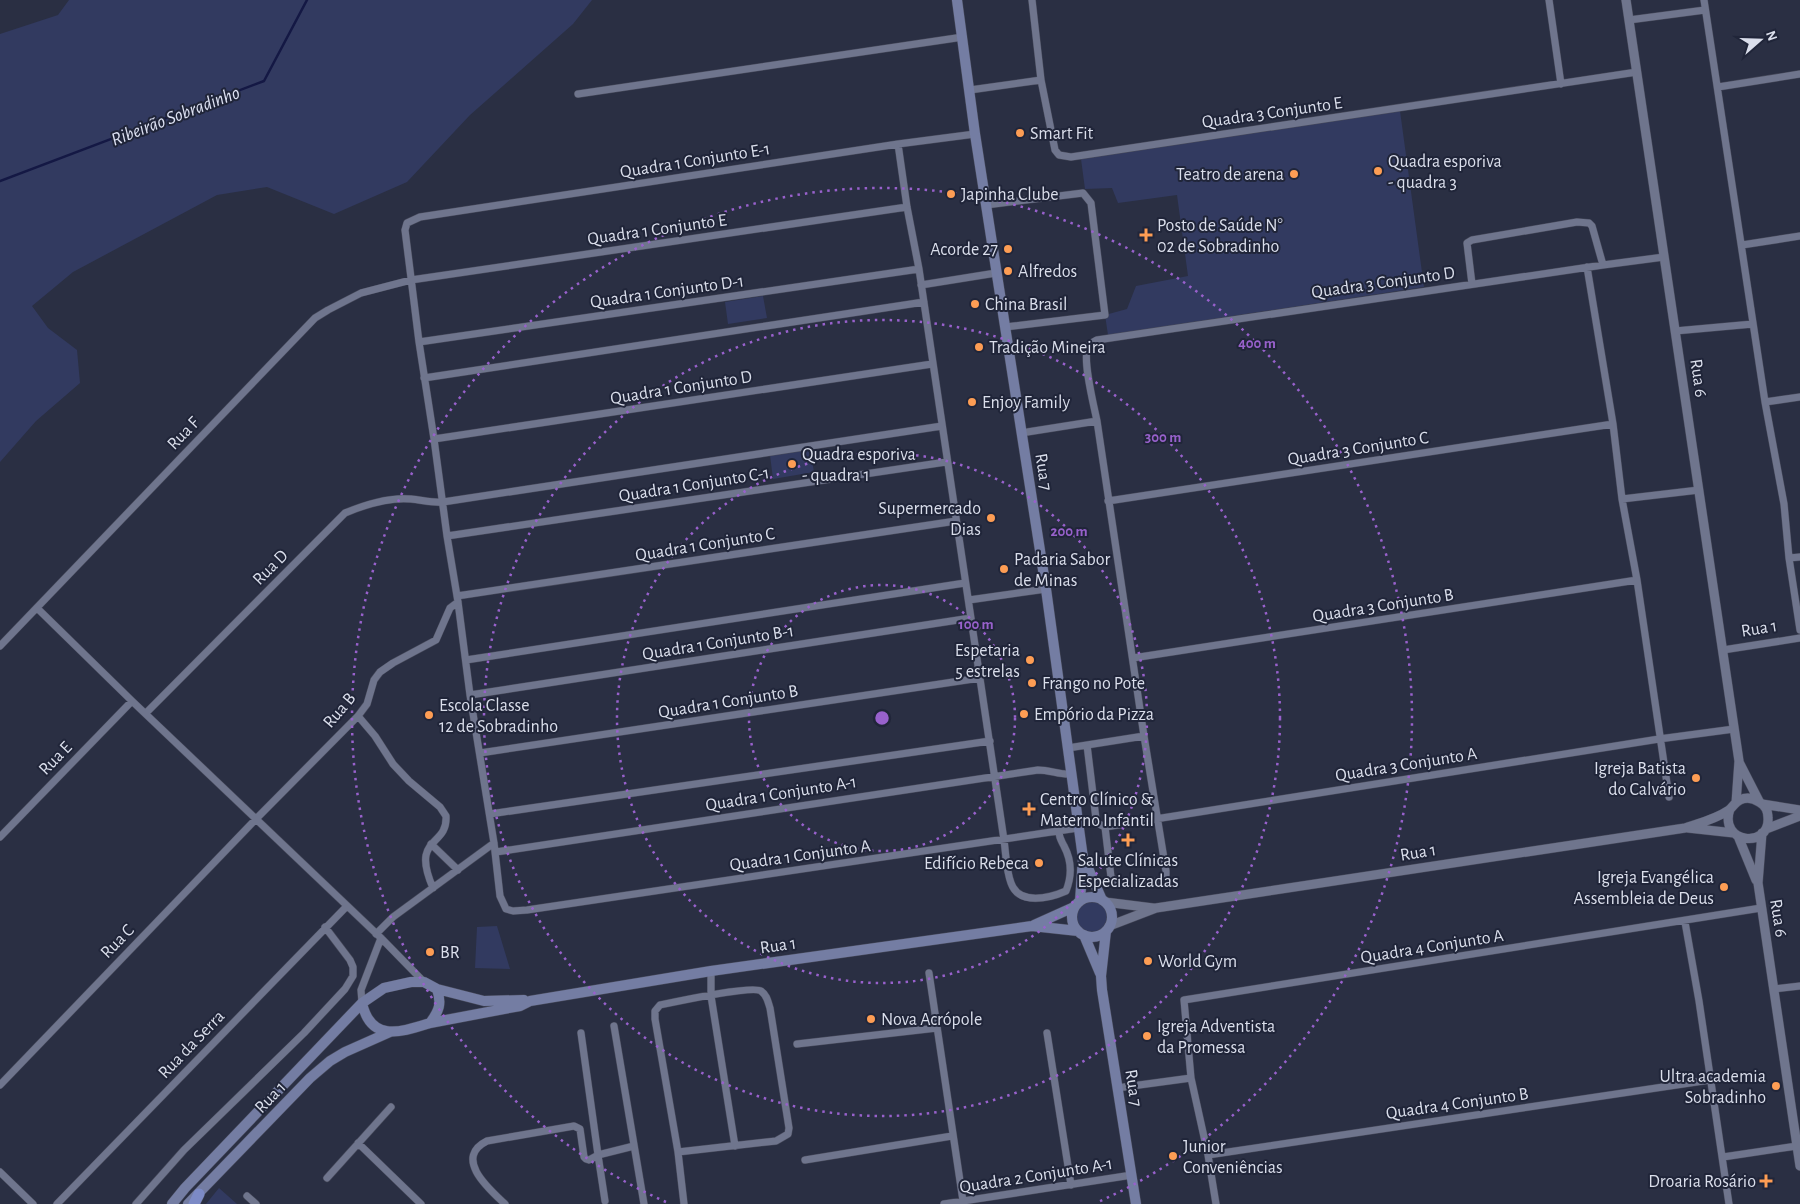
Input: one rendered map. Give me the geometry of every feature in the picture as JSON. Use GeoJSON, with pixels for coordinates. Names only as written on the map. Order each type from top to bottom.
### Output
{"type":"FeatureCollection","features":[{"type":"Feature","properties":{"kind":"main road","name":"Rua 7"},"geometry":{"type":"LineString","coordinates":[[957,0],[975,134],[1046,590],[1078,828],[1083,858],[1104,901]]}},
{"type":"Feature","properties":{"kind":"main road","name":"Rua 7"},"geometry":{"type":"LineString","coordinates":[[1077,904],[1083,858]]}},
{"type":"Feature","properties":{"kind":"main road"},"geometry":{"type":"LineString","coordinates":[[1091,897],[1104,901],[1111,914],[1107,929],[1095,936],[1081,933],[1072,920],[1077,904],[1091,897]]}},
{"type":"Feature","properties":{"kind":"main road","name":"Rua 1"},"geometry":{"type":"LineString","coordinates":[[1032,926],[1077,904]]}},
{"type":"Feature","properties":{"kind":"main road","name":"Rua 1"},"geometry":{"type":"LineString","coordinates":[[530,1001],[710,971],[1032,926],[1081,933]]}},
{"type":"Feature","properties":{"kind":"main road","name":"Rua 7"},"geometry":{"type":"LineString","coordinates":[[1107,929],[1101,976],[1136,1204]]}},
{"type":"Feature","properties":{"kind":"main road","name":"Rua 7"},"geometry":{"type":"LineString","coordinates":[[1081,933],[1101,976]]}},
{"type":"Feature","properties":{"kind":"main road"},"geometry":{"type":"LineString","coordinates":[[424,982],[437,989],[470,999],[484,1001],[530,1001],[520,1006],[390,1032],[378,1029],[372,1024],[365,1016],[362,1003],[384,988],[400,984],[424,982]]}},
{"type":"Feature","properties":{"kind":"main road"},"geometry":{"type":"LineString","coordinates":[[430,1023],[440,1007],[437,989]]}},
{"type":"Feature","properties":{"kind":"main road","name":"Rua 1"},"geometry":{"type":"LineString","coordinates":[[185,1188],[362,1003]]}},
{"type":"Feature","properties":{"kind":"main road","name":"Rua 1"},"geometry":{"type":"LineString","coordinates":[[188,1204],[196,1199],[317,1073],[345,1052],[390,1032]]}},
{"type":"Feature","properties":{"kind":"main road"},"geometry":{"type":"LineString","coordinates":[[166,1204],[185,1188]]}},
{"type":"Feature","properties":{"kind":"main road"},"geometry":{"type":"LineString","coordinates":[[172,1204],[185,1188]]}},
{"type":"Feature","properties":{"kind":"street"},"geometry":{"type":"LineString","coordinates":[[970,90],[1042,80],[1032,1],[1040,0]]}},
{"type":"Feature","properties":{"kind":"street"},"geometry":{"type":"LineString","coordinates":[[1549,0],[1561,84]]}},
{"type":"Feature","properties":{"kind":"street","name":"Rua 6"},"geometry":{"type":"LineString","coordinates":[[1626,0],[1739,762],[1733,806]]}},
{"type":"Feature","properties":{"kind":"street"},"geometry":{"type":"LineString","coordinates":[[1704,0],[1765,402],[1784,504],[1789,558],[1800,630]]}},
{"type":"Feature","properties":{"kind":"street"},"geometry":{"type":"LineString","coordinates":[[1629,20],[1705,10]]}},
{"type":"Feature","properties":{"kind":"street"},"geometry":{"type":"LineString","coordinates":[[578,94],[963,37]]}},
{"type":"Feature","properties":{"kind":"street","name":"Quadra 3 Conjunto E"},"geometry":{"type":"LineString","coordinates":[[1042,80],[1055,150],[1060,155],[1071,158],[1207,135],[1637,72]]}},
{"type":"Feature","properties":{"kind":"street"},"geometry":{"type":"LineString","coordinates":[[1718,87],[1800,74]]}},
{"type":"Feature","properties":{"kind":"street","name":"Quadra 1 Conjunto E-1"},"geometry":{"type":"LineString","coordinates":[[420,217],[975,134]]}},
{"type":"Feature","properties":{"kind":"street"},"geometry":{"type":"LineString","coordinates":[[898,144],[907,207],[919,269],[946,462],[969,600],[1011,884],[1019,892],[1031,898],[1050,898],[1066,891],[1071,879],[1070,858],[1058,837],[1059,831]]}},
{"type":"Feature","properties":{"kind":"street"},"geometry":{"type":"LineString","coordinates":[[986,205],[1083,192],[1089,198],[1091,204],[1105,315],[1005,326]]}},
{"type":"Feature","properties":{"kind":"street","name":"Quadra 1 Conjunto E"},"geometry":{"type":"LineString","coordinates":[[361,293],[411,280],[907,207]]}},
{"type":"Feature","properties":{"kind":"street","name":"Quadra 1 Conjunto A"},"geometry":{"type":"LineString","coordinates":[[420,217],[407,223],[405,230],[411,280],[447,536],[458,599],[470,695],[496,852],[500,896],[506,909],[513,912],[1078,828]]}},
{"type":"Feature","properties":{"kind":"street"},"geometry":{"type":"LineString","coordinates":[[1472,284],[1467,243],[1472,240],[1577,222],[1589,223],[1592,226],[1603,265]]}},
{"type":"Feature","properties":{"kind":"street"},"geometry":{"type":"LineString","coordinates":[[1742,245],[1800,236]]}},
{"type":"Feature","properties":{"kind":"street","name":"Quadra 3 Conjunto D"},"geometry":{"type":"LineString","coordinates":[[1097,421],[1086,355],[1087,348],[1092,342],[1106,338],[1664,257]]}},
{"type":"Feature","properties":{"kind":"street"},"geometry":{"type":"LineString","coordinates":[[1587,267],[1622,499],[1637,580],[1669,797]]}},
{"type":"Feature","properties":{"kind":"street","name":"Quadra 1 Conjunto D-1"},"geometry":{"type":"LineString","coordinates":[[419,342],[919,269]]}},
{"type":"Feature","properties":{"kind":"street"},"geometry":{"type":"LineString","coordinates":[[921,285],[996,273]]}},
{"type":"Feature","properties":{"kind":"street","name":"Rua F"},"geometry":{"type":"LineString","coordinates":[[0,646],[315,318],[361,293]]}},
{"type":"Feature","properties":{"kind":"street"},"geometry":{"type":"LineString","coordinates":[[424,378],[924,302]]}},
{"type":"Feature","properties":{"kind":"street"},"geometry":{"type":"LineString","coordinates":[[1675,331],[1753,324]]}},
{"type":"Feature","properties":{"kind":"street","name":"Quadra 1 Conjunto D"},"geometry":{"type":"LineString","coordinates":[[434,439],[932,364]]}},
{"type":"Feature","properties":{"kind":"street"},"geometry":{"type":"LineString","coordinates":[[1765,402],[1800,397]]}},
{"type":"Feature","properties":{"kind":"street"},"geometry":{"type":"LineString","coordinates":[[1021,433],[1097,421],[1166,875],[1159,880],[1140,884],[1121,884],[1111,877],[1105,827],[1097,823],[1096,820],[1087,745]]}},
{"type":"Feature","properties":{"kind":"street","name":"Quadra 3 Conjunto C"},"geometry":{"type":"LineString","coordinates":[[1108,501],[1612,424]]}},
{"type":"Feature","properties":{"kind":"street","name":"Quadra 1 Conjunto C-1"},"geometry":{"type":"LineString","coordinates":[[443,502],[942,426]]}},
{"type":"Feature","properties":{"kind":"street","name":"Quadra 1 Conjunto C-1"},"geometry":{"type":"LineString","coordinates":[[447,536],[946,462]]}},
{"type":"Feature","properties":{"kind":"street"},"geometry":{"type":"LineString","coordinates":[[1622,499],[1699,490]]}},
{"type":"Feature","properties":{"kind":"street","name":"Rua D"},"geometry":{"type":"LineString","coordinates":[[146,713],[345,512],[392,500],[410,499],[443,502]]}},
{"type":"Feature","properties":{"kind":"street","name":"Quadra 1 Conjunto C"},"geometry":{"type":"LineString","coordinates":[[458,599],[956,521]]}},
{"type":"Feature","properties":{"kind":"street"},"geometry":{"type":"LineString","coordinates":[[1789,558],[1800,557]]}},
{"type":"Feature","properties":{"kind":"street","name":"Quadra 3 Conjunto B"},"geometry":{"type":"LineString","coordinates":[[1133,658],[1637,580]]}},
{"type":"Feature","properties":{"kind":"street","name":"Quadra 1 Conjunto B-1"},"geometry":{"type":"LineString","coordinates":[[466,660],[966,583]]}},
{"type":"Feature","properties":{"kind":"street"},"geometry":{"type":"LineString","coordinates":[[969,600],[1046,590]]}},
{"type":"Feature","properties":{"kind":"street","name":"Rua B"},"geometry":{"type":"LineString","coordinates":[[256,819],[358,716],[367,704],[374,680],[380,672],[436,640],[450,608],[458,599]]}},
{"type":"Feature","properties":{"kind":"street"},"geometry":{"type":"LineString","coordinates":[[37,608],[424,982]]}},
{"type":"Feature","properties":{"kind":"street","name":"Quadra 1 Conjunto B-1"},"geometry":{"type":"LineString","coordinates":[[470,695],[971,618]]}},
{"type":"Feature","properties":{"kind":"street","name":"Rua 1"},"geometry":{"type":"LineString","coordinates":[[1723,650],[1800,638]]}},
{"type":"Feature","properties":{"kind":"street","name":"Quadra 1 Conjunto B"},"geometry":{"type":"LineString","coordinates":[[480,753],[980,678]]}},
{"type":"Feature","properties":{"kind":"street","name":"Rua E"},"geometry":{"type":"LineString","coordinates":[[0,837],[132,701]]}},
{"type":"Feature","properties":{"kind":"street"},"geometry":{"type":"LineString","coordinates":[[358,716],[375,736],[393,764],[444,812],[446,822],[444,830],[430,844],[425,855],[425,867],[433,888]]}},
{"type":"Feature","properties":{"kind":"street","name":"Quadra 3 Conjunto A"},"geometry":{"type":"LineString","coordinates":[[1105,827],[1659,739],[1734,729]]}},
{"type":"Feature","properties":{"kind":"street"},"geometry":{"type":"LineString","coordinates":[[1068,748],[1144,736]]}},
{"type":"Feature","properties":{"kind":"street","name":"Quadra 1 Conjunto A-1"},"geometry":{"type":"LineString","coordinates":[[490,814],[990,741]]}},
{"type":"Feature","properties":{"kind":"street","name":"Rua 6"},"geometry":{"type":"LineString","coordinates":[[1739,762],[1760,803]]}},
{"type":"Feature","properties":{"kind":"street","name":"Quadra 1 Conjunto A-1"},"geometry":{"type":"LineString","coordinates":[[496,852],[1038,770],[1071,774]]}},
{"type":"Feature","properties":{"kind":"street"},"geometry":{"type":"LineString","coordinates":[[1686,828],[1708,820],[1747,798],[1760,803],[1800,810]]}},
{"type":"Feature","properties":{"kind":"street"},"geometry":{"type":"LineString","coordinates":[[1760,803],[1768,816],[1764,831]]}},
{"type":"Feature","properties":{"kind":"street"},"geometry":{"type":"LineString","coordinates":[[1733,806],[1728,822],[1736,835]]}},
{"type":"Feature","properties":{"kind":"street"},"geometry":{"type":"LineString","coordinates":[[1686,828],[1751,839],[1764,831],[1800,816]]}},
{"type":"Feature","properties":{"kind":"street","name":"Rua C"},"geometry":{"type":"LineString","coordinates":[[0,1085],[256,819]]}},
{"type":"Feature","properties":{"kind":"street","name":"Rua 1"},"geometry":{"type":"LineString","coordinates":[[1156,908],[1686,828]]}},
{"type":"Feature","properties":{"kind":"street","name":"Rua 6"},"geometry":{"type":"LineString","coordinates":[[1764,831],[1758,883],[1800,1166]]}},
{"type":"Feature","properties":{"kind":"street","name":"Rua 6"},"geometry":{"type":"LineString","coordinates":[[1736,835],[1758,883]]}},
{"type":"Feature","properties":{"kind":"street"},"geometry":{"type":"LineString","coordinates":[[362,1003],[361,990],[374,956],[378,936],[393,917],[494,843]]}},
{"type":"Feature","properties":{"kind":"street"},"geometry":{"type":"LineString","coordinates":[[430,844],[458,870]]}},
{"type":"Feature","properties":{"kind":"street"},"geometry":{"type":"LineString","coordinates":[[1104,901],[1156,908]]}},
{"type":"Feature","properties":{"kind":"street","name":"Rua da Serra"},"geometry":{"type":"LineString","coordinates":[[57,1204],[347,906]]}},
{"type":"Feature","properties":{"kind":"street"},"geometry":{"type":"LineString","coordinates":[[1107,929],[1156,908]]}},
{"type":"Feature","properties":{"kind":"street","name":"Quadra 4 Conjunto A"},"geometry":{"type":"LineString","coordinates":[[1191,1078],[1184,1000],[1685,922],[1761,908]]}},
{"type":"Feature","properties":{"kind":"street"},"geometry":{"type":"LineString","coordinates":[[1685,922],[1723,1157],[1728,1204]]}},
{"type":"Feature","properties":{"kind":"street"},"geometry":{"type":"LineString","coordinates":[[136,1204],[184,1150],[304,1033],[345,989],[353,976],[353,967],[350,960],[325,928]]}},
{"type":"Feature","properties":{"kind":"street"},"geometry":{"type":"LineString","coordinates":[[374,956],[382,951],[393,951]]}},
{"type":"Feature","properties":{"kind":"street"},"geometry":{"type":"LineString","coordinates":[[710,971],[711,996],[735,1146]]}},
{"type":"Feature","properties":{"kind":"street"},"geometry":{"type":"LineString","coordinates":[[929,973],[963,1201]]}},
{"type":"Feature","properties":{"kind":"street"},"geometry":{"type":"LineString","coordinates":[[1774,990],[1800,986]]}},
{"type":"Feature","properties":{"kind":"street"},"geometry":{"type":"LineString","coordinates":[[678,1152],[776,1141],[788,1134],[789,1128],[767,998],[762,991],[758,989],[660,1005],[655,1011],[654,1019],[678,1152],[684,1204]]}},
{"type":"Feature","properties":{"kind":"street"},"geometry":{"type":"LineString","coordinates":[[614,1026],[644,1204]]}},
{"type":"Feature","properties":{"kind":"street"},"geometry":{"type":"LineString","coordinates":[[797,1044],[937,1028]]}},
{"type":"Feature","properties":{"kind":"street"},"geometry":{"type":"LineString","coordinates":[[581,1033],[605,1201]]}},
{"type":"Feature","properties":{"kind":"street"},"geometry":{"type":"LineString","coordinates":[[1047,1033],[1070,1185]]}},
{"type":"Feature","properties":{"kind":"street"},"geometry":{"type":"LineString","coordinates":[[1117,1088],[1191,1078],[1208,1155],[1216,1204]]}},
{"type":"Feature","properties":{"kind":"street","name":"Quadra 4 Conjunto B"},"geometry":{"type":"LineString","coordinates":[[1208,1155],[1710,1080]]}},
{"type":"Feature","properties":{"kind":"street"},"geometry":{"type":"LineString","coordinates":[[327,1178],[390,1107]]}},
{"type":"Feature","properties":{"kind":"street"},"geometry":{"type":"LineString","coordinates":[[505,1204],[477,1176],[474,1166],[473,1153],[475,1149],[487,1141],[574,1126],[580,1129],[586,1159],[589,1160],[598,1155],[634,1146]]}},
{"type":"Feature","properties":{"kind":"street"},"geometry":{"type":"LineString","coordinates":[[805,1160],[952,1136]]}},
{"type":"Feature","properties":{"kind":"street"},"geometry":{"type":"LineString","coordinates":[[358,1143],[421,1204]]}},
{"type":"Feature","properties":{"kind":"street"},"geometry":{"type":"LineString","coordinates":[[1723,1157],[1797,1146]]}},
{"type":"Feature","properties":{"kind":"street"},"geometry":{"type":"LineString","coordinates":[[0,1172],[33,1204]]}},
{"type":"Feature","properties":{"kind":"street","name":"Quadra 2 Conjunto A-1"},"geometry":{"type":"LineString","coordinates":[[944,1204],[1132,1175]]}},
{"type":"Feature","properties":{"kind":"street"},"geometry":{"type":"LineString","coordinates":[[247,1196],[256,1204]]}},
{"type":"Feature","properties":{"kind":"shaded area"},"geometry":{"type":"Polygon","coordinates":[[[69,0],[592,0],[573,24],[470,115],[407,182],[334,214],[267,187],[217,195],[73,272],[32,306],[48,328],[77,350],[80,383],[36,421],[0,462],[0,34],[58,15],[69,0]]]}},
{"type":"Feature","properties":{"kind":"shaded area"},"geometry":{"type":"Polygon","coordinates":[[[1400,111],[1424,287],[1108,335],[1105,315],[1127,309],[1136,286],[1188,276],[1177,195],[1118,203],[1112,188],[1085,189],[1081,159],[1400,111]]]}},
{"type":"Feature","properties":{"kind":"shaded area"},"geometry":{"type":"Polygon","coordinates":[[[763,296],[767,318],[728,324],[725,302],[763,296]]]}},
{"type":"Feature","properties":{"kind":"shaded area","name":"Quadra esporiva - quadra 1"},"geometry":{"type":"Polygon","coordinates":[[[810,449],[814,472],[773,479],[770,455],[810,449]]]}},
{"type":"Feature","properties":{"kind":"shaded area"},"geometry":{"type":"Polygon","coordinates":[[[1092,901],[1104,905],[1108,917],[1104,929],[1092,933],[1080,929],[1076,917],[1080,905],[1092,901]]]}},
{"type":"Feature","properties":{"kind":"shaded area"},"geometry":{"type":"Polygon","coordinates":[[[497,926],[510,969],[475,968],[477,927],[497,926]]]}},
{"type":"Feature","properties":{"kind":"shaded area"},"geometry":{"type":"Polygon","coordinates":[[[219,1188],[237,1204],[206,1204],[219,1188]]]}},
{"type":"Feature","properties":{"kind":"waterway","name":"Ribeirão Sobradinho"},"geometry":{"type":"LineString","coordinates":[[0,181],[264,81],[307,0]]}},
{"type":"Feature","properties":{"kind":"place","name":"Smart Fit"},"geometry":{"type":"Point","coordinates":[1020,133]}},
{"type":"Feature","properties":{"kind":"place","name":"Quadra esporiva - quadra 3"},"geometry":{"type":"Point","coordinates":[1378,171]}},
{"type":"Feature","properties":{"kind":"place","name":"Teatro de arena"},"geometry":{"type":"Point","coordinates":[1294,174]}},
{"type":"Feature","properties":{"kind":"place","name":"Japinha Clube"},"geometry":{"type":"Point","coordinates":[951,194]}},
{"type":"Feature","properties":{"kind":"place","name":"Posto de Saúde N° 02 de Sobradinho"},"geometry":{"type":"Point","coordinates":[1146,235]}},
{"type":"Feature","properties":{"kind":"place","name":"Acorde 27"},"geometry":{"type":"Point","coordinates":[1008,249]}},
{"type":"Feature","properties":{"kind":"place","name":"Alfredos"},"geometry":{"type":"Point","coordinates":[1008,271]}},
{"type":"Feature","properties":{"kind":"place","name":"China Brasil"},"geometry":{"type":"Point","coordinates":[975,304]}},
{"type":"Feature","properties":{"kind":"place","name":"Tradição Mineira"},"geometry":{"type":"Point","coordinates":[979,347]}},
{"type":"Feature","properties":{"kind":"place","name":"Enjoy Family"},"geometry":{"type":"Point","coordinates":[972,402]}},
{"type":"Feature","properties":{"kind":"place","name":"Quadra esporiva - quadra 1"},"geometry":{"type":"Point","coordinates":[792,464]}},
{"type":"Feature","properties":{"kind":"place","name":"Supermercado Dias"},"geometry":{"type":"Point","coordinates":[991,518]}},
{"type":"Feature","properties":{"kind":"place","name":"Padaria Sabor de Minas"},"geometry":{"type":"Point","coordinates":[1004,569]}},
{"type":"Feature","properties":{"kind":"place","name":"Espetaria 5 estrelas"},"geometry":{"type":"Point","coordinates":[1030,660]}},
{"type":"Feature","properties":{"kind":"place","name":"Frango no Pote"},"geometry":{"type":"Point","coordinates":[1032,683]}},
{"type":"Feature","properties":{"kind":"place","name":"Empório da Pizza"},"geometry":{"type":"Point","coordinates":[1024,714]}},
{"type":"Feature","properties":{"kind":"place","name":"Escola Classe 12 de Sobradinho"},"geometry":{"type":"Point","coordinates":[429,715]}},
{"type":"Feature","properties":{"kind":"place","name":"Igreja Batista do Calvário"},"geometry":{"type":"Point","coordinates":[1696,778]}},
{"type":"Feature","properties":{"kind":"place","name":"Centro Clínico & Materno Infantil"},"geometry":{"type":"Point","coordinates":[1029,809]}},
{"type":"Feature","properties":{"kind":"place","name":"Salute Clínicas Especializadas"},"geometry":{"type":"Point","coordinates":[1128,840]}},
{"type":"Feature","properties":{"kind":"place","name":"Edifício Rebeca"},"geometry":{"type":"Point","coordinates":[1039,863]}},
{"type":"Feature","properties":{"kind":"place","name":"Igreja Evangélica Assembleia de Deus"},"geometry":{"type":"Point","coordinates":[1724,887]}},
{"type":"Feature","properties":{"kind":"place","name":"BR"},"geometry":{"type":"Point","coordinates":[430,952]}},
{"type":"Feature","properties":{"kind":"place","name":"World Gym"},"geometry":{"type":"Point","coordinates":[1148,961]}},
{"type":"Feature","properties":{"kind":"place","name":"Nova Acrópole"},"geometry":{"type":"Point","coordinates":[871,1019]}},
{"type":"Feature","properties":{"kind":"place","name":"Igreja Adventista da Promessa"},"geometry":{"type":"Point","coordinates":[1147,1036]}},
{"type":"Feature","properties":{"kind":"place","name":"Ultra academia Sobradinho"},"geometry":{"type":"Point","coordinates":[1776,1086]}},
{"type":"Feature","properties":{"kind":"place","name":"Junior Conveniências"},"geometry":{"type":"Point","coordinates":[1173,1156]}},
{"type":"Feature","properties":{"kind":"place","name":"Droaria Rosário"},"geometry":{"type":"Point","coordinates":[1766,1181]}}]}
